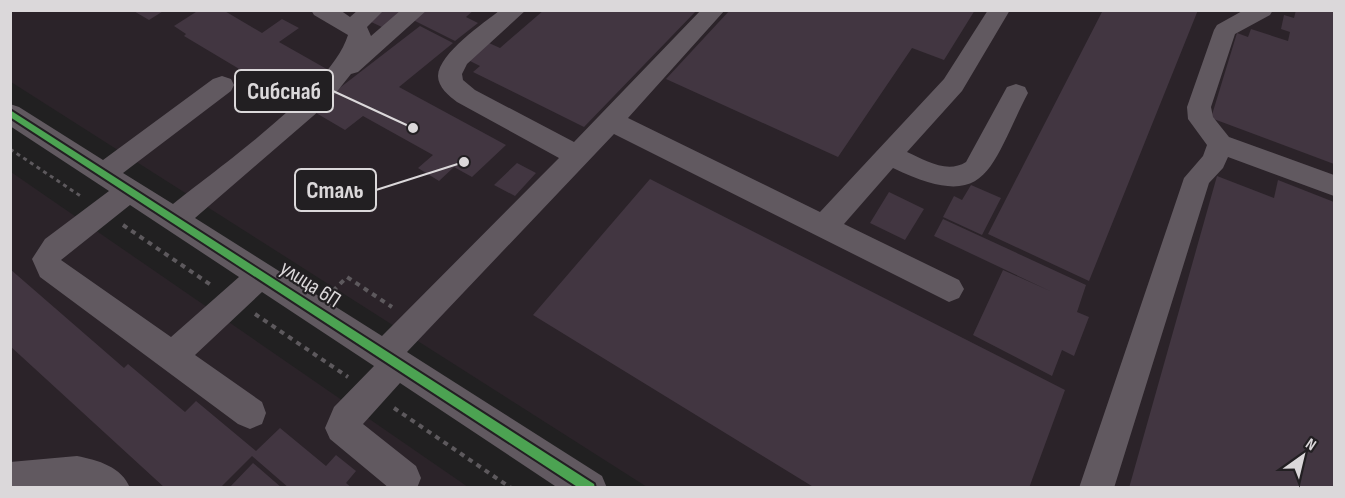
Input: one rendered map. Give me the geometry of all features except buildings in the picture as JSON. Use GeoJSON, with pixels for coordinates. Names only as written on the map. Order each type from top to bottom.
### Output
{"type":"FeatureCollection","features":[{"type":"Feature","properties":{"kind":"street"},"geometry":{"type":"LineString","coordinates":[[322,10],[352,26],[360,36],[350,59],[337,77]]}},
{"type":"Feature","properties":{"kind":"street"},"geometry":{"type":"LineString","coordinates":[[352,26],[373,10]]}},
{"type":"Feature","properties":{"kind":"street"},"geometry":{"type":"LineString","coordinates":[[175,219],[303,112],[337,77],[416,10]]}},
{"type":"Feature","properties":{"kind":"street"},"geometry":{"type":"LineString","coordinates":[[515,10],[459,57],[450,74],[451,82],[466,96],[576,156]]}},
{"type":"Feature","properties":{"kind":"street"},"geometry":{"type":"LineString","coordinates":[[404,478],[342,428],[346,418],[370,392],[391,358],[576,156],[714,10]]}},
{"type":"Feature","properties":{"kind":"street"},"geometry":{"type":"LineString","coordinates":[[825,226],[953,85],[999,10]]}},
{"type":"Feature","properties":{"kind":"street"},"geometry":{"type":"LineString","coordinates":[[1262,10],[1226,30],[1199,107],[1201,119],[1220,144],[1335,186]]}},
{"type":"Feature","properties":{"kind":"street"},"geometry":{"type":"LineString","coordinates":[[104,173],[222,85]]}},
{"type":"Feature","properties":{"kind":"street"},"geometry":{"type":"LineString","coordinates":[[890,156],[949,178],[968,176],[975,169],[1016,93]]}},
{"type":"Feature","properties":{"kind":"street","name":"улица 6П"},"geometry":{"type":"LineString","coordinates":[[10,113],[590,488]]}},
{"type":"Feature","properties":{"kind":"street"},"geometry":{"type":"LineString","coordinates":[[611,121],[949,289]]}},
{"type":"Feature","properties":{"kind":"street"},"geometry":{"type":"LineString","coordinates":[[1096,488],[1197,178],[1214,161],[1220,144]]}},
{"type":"Feature","properties":{"kind":"street"},"geometry":{"type":"LineString","coordinates":[[130,190],[55,247],[46,259],[50,268],[250,413]]}},
{"type":"Feature","properties":{"kind":"street"},"geometry":{"type":"LineString","coordinates":[[172,356],[261,275]]}},
{"type":"Feature","properties":{"kind":"street"},"geometry":{"type":"LineString","coordinates":[[10,479],[62,473],[86,474],[106,482],[113,488]]}},
{"type":"Feature","properties":{"kind":"path"},"geometry":{"type":"LineString","coordinates":[[10,149],[511,488]]}},
{"type":"Feature","properties":{"kind":"shaded area"},"geometry":{"type":"Polygon","coordinates":[[[10,11],[1334,11],[1334,487],[647,487],[11,82],[10,11]]]}},
{"type":"Feature","properties":{"kind":"shaded area"},"geometry":{"type":"Polygon","coordinates":[[[11,172],[468,487],[11,487],[11,172]]]}},
{"type":"Feature","properties":{"kind":"cycle path"},"geometry":{"type":"LineString","coordinates":[[10,113],[590,488]]}},
{"type":"Feature","properties":{"kind":"place","name":"Сибснаб"},"geometry":{"type":"Point","coordinates":[413,128]}},
{"type":"Feature","properties":{"kind":"place","name":"Сталь"},"geometry":{"type":"Point","coordinates":[464,162]}}]}
